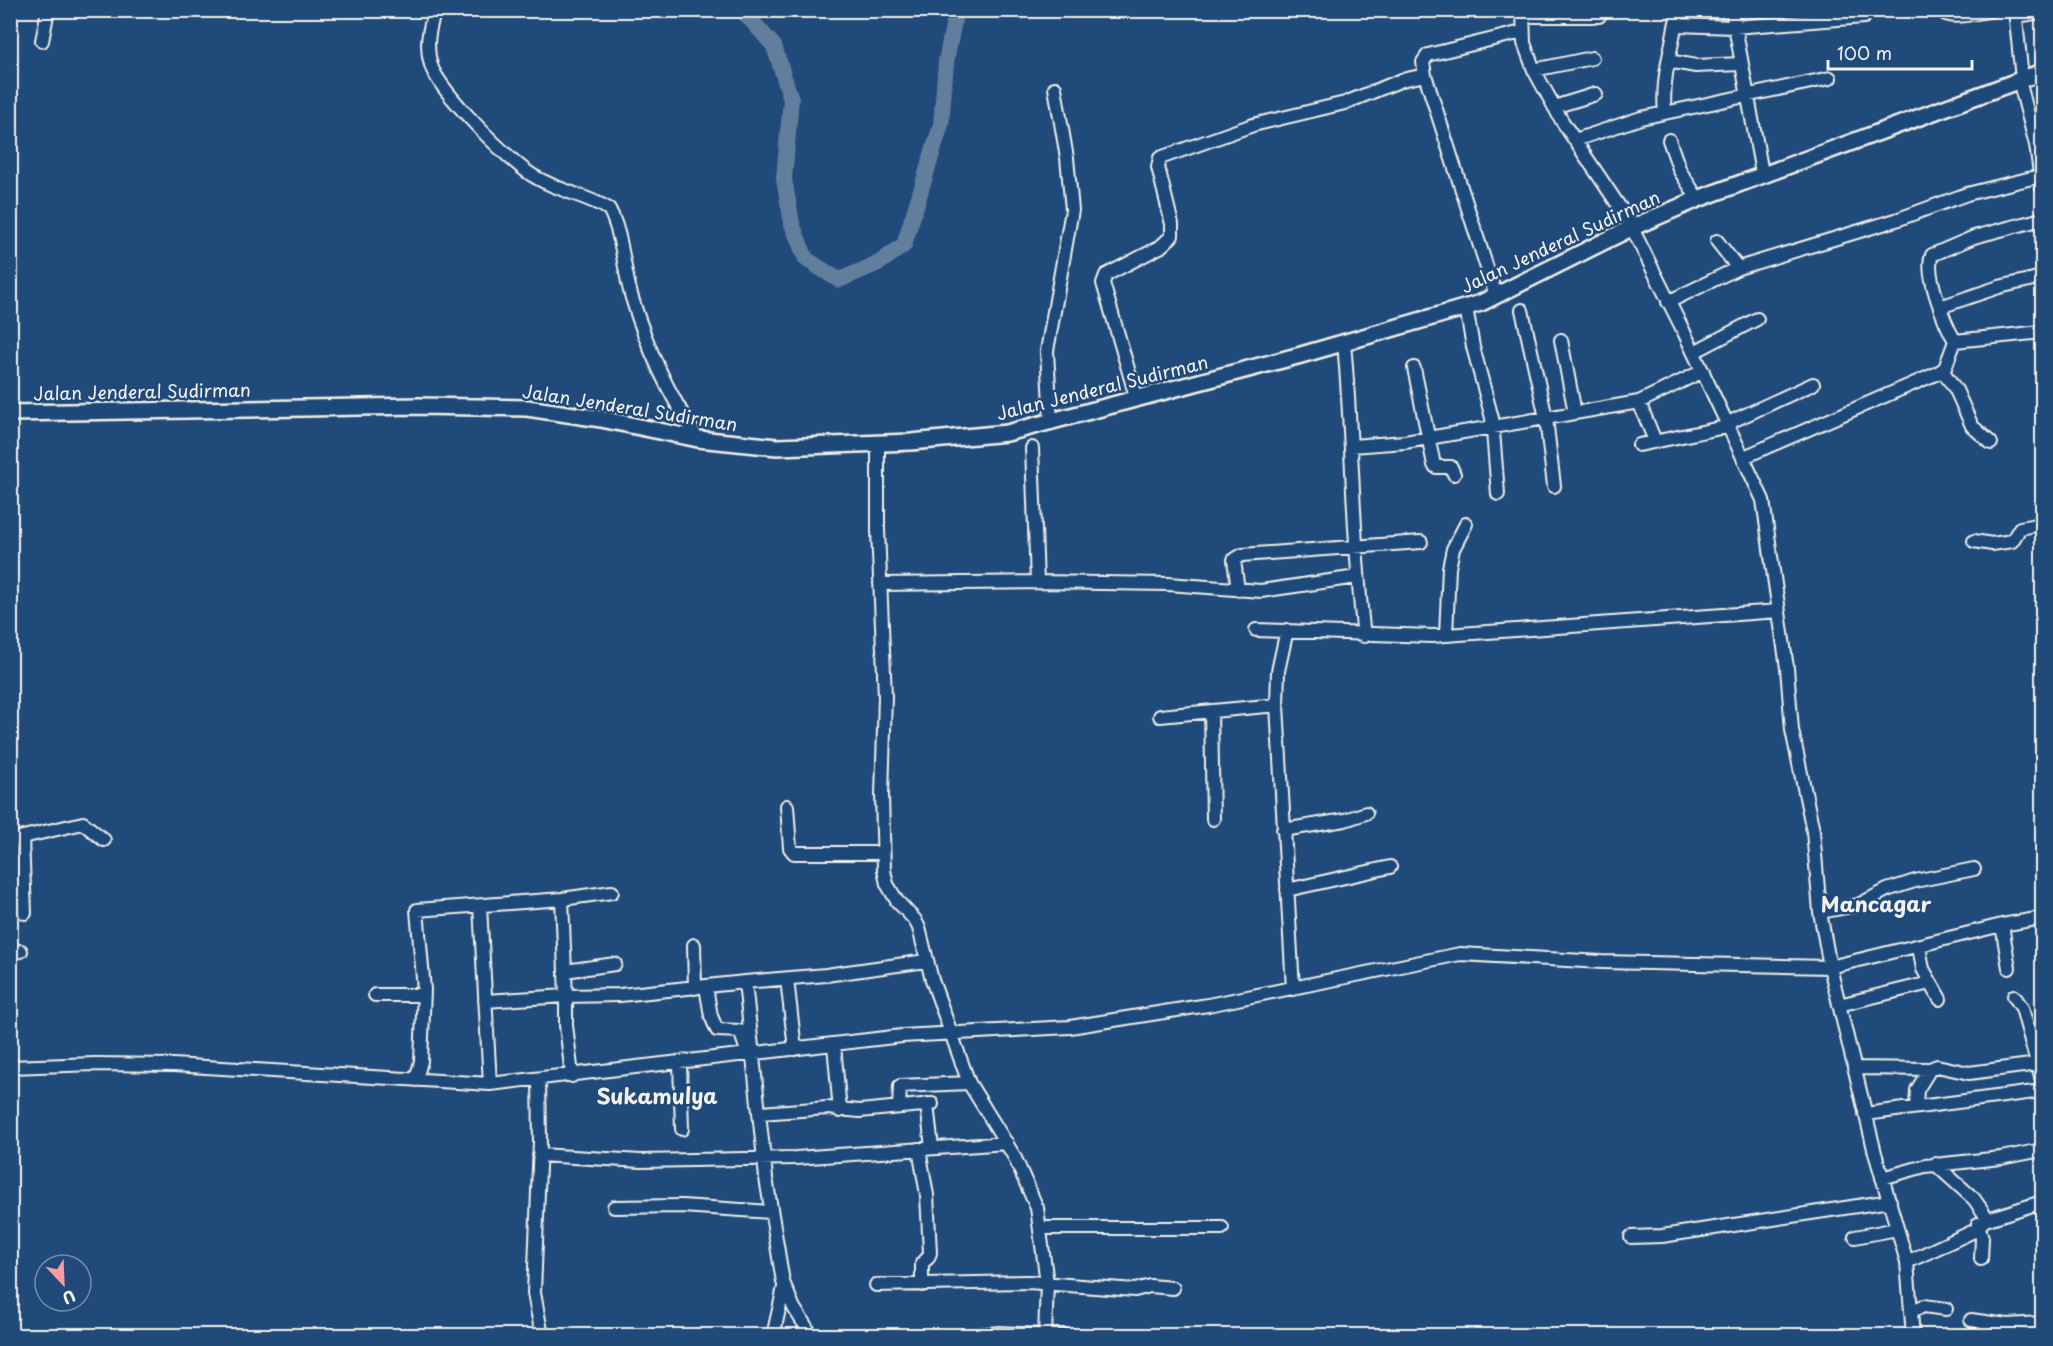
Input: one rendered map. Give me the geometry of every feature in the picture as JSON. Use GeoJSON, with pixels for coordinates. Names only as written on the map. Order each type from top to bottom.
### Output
{"type":"FeatureCollection","features":[{"type":"Feature","properties":{"kind":"main road","name":"Jalan Jenderal Sudirman"},"geometry":{"type":"LineString","coordinates":[[10,413],[419,406],[527,408],[601,419],[698,439],[777,447],[968,438],[1051,423],[1344,343],[1466,307],[1496,296],[1631,228],[1693,201],[1762,173],[2043,72]]}},
{"type":"Feature","properties":{"kind":"street"},"geometry":{"type":"LineString","coordinates":[[42,41],[48,10]]}},
{"type":"Feature","properties":{"kind":"street"},"geometry":{"type":"LineString","coordinates":[[435,10],[428,41],[431,67],[440,82],[479,128],[503,152],[536,178],[609,209],[631,296],[645,336],[673,401],[698,439]]}},
{"type":"Feature","properties":{"kind":"street"},"geometry":{"type":"LineString","coordinates":[[1663,114],[1668,61],[1678,10]]}},
{"type":"Feature","properties":{"kind":"street"},"geometry":{"type":"LineString","coordinates":[[1732,10],[1740,64],[1762,173]]}},
{"type":"Feature","properties":{"kind":"street"},"geometry":{"type":"LineString","coordinates":[[1940,10],[1946,16],[1993,10]]}},
{"type":"Feature","properties":{"kind":"street"},"geometry":{"type":"LineString","coordinates":[[1668,302],[1732,271],[1896,220],[1967,194],[2041,182],[2039,145],[2021,80],[2016,13],[2043,12]]}},
{"type":"Feature","properties":{"kind":"street"},"geometry":{"type":"LineString","coordinates":[[1599,16],[1523,13],[1522,32],[1534,70],[1554,107],[1631,228],[1729,424],[1764,503],[1792,730],[1815,841],[1820,912],[1830,967],[1865,1114],[1907,1262],[1913,1335]]}},
{"type":"Feature","properties":{"kind":"street"},"geometry":{"type":"LineString","coordinates":[[1676,25],[1734,27],[1864,17]]}},
{"type":"Feature","properties":{"kind":"street"},"geometry":{"type":"LineString","coordinates":[[1496,296],[1425,75],[1423,62],[1428,55],[1522,32]]}},
{"type":"Feature","properties":{"kind":"street"},"geometry":{"type":"LineString","coordinates":[[1534,70],[1592,58]]}},
{"type":"Feature","properties":{"kind":"street"},"geometry":{"type":"LineString","coordinates":[[1668,61],[1696,66],[1740,64]]}},
{"type":"Feature","properties":{"kind":"street"},"geometry":{"type":"LineString","coordinates":[[1137,400],[1103,283],[1107,275],[1160,247],[1172,236],[1172,224],[1158,167],[1160,159],[1253,125],[1345,103],[1402,80],[1425,75]]}},
{"type":"Feature","properties":{"kind":"street"},"geometry":{"type":"LineString","coordinates":[[1575,140],[1624,123],[1830,78]]}},
{"type":"Feature","properties":{"kind":"street"},"geometry":{"type":"LineString","coordinates":[[1051,423],[1047,351],[1072,210],[1067,158],[1055,88]]}},
{"type":"Feature","properties":{"kind":"street"},"geometry":{"type":"LineString","coordinates":[[1554,107],[1596,94]]}},
{"type":"Feature","properties":{"kind":"street"},"geometry":{"type":"LineString","coordinates":[[1668,140],[1693,201]]}},
{"type":"Feature","properties":{"kind":"street"},"geometry":{"type":"LineString","coordinates":[[1744,457],[1942,370],[1955,341],[1940,307],[1930,263],[1934,253],[1974,237],[2043,219]]}},
{"type":"Feature","properties":{"kind":"street"},"geometry":{"type":"LineString","coordinates":[[1717,241],[1732,271]]}},
{"type":"Feature","properties":{"kind":"street"},"geometry":{"type":"LineString","coordinates":[[1940,307],[1999,286],[2043,277]]}},
{"type":"Feature","properties":{"kind":"street"},"geometry":{"type":"LineString","coordinates":[[1466,307],[1492,427],[1498,494]]}},
{"type":"Feature","properties":{"kind":"street"},"geometry":{"type":"LineString","coordinates":[[1522,310],[1546,418],[1554,486]]}},
{"type":"Feature","properties":{"kind":"street"},"geometry":{"type":"LineString","coordinates":[[1694,352],[1757,319]]}},
{"type":"Feature","properties":{"kind":"street"},"geometry":{"type":"LineString","coordinates":[[1955,341],[2043,332]]}},
{"type":"Feature","properties":{"kind":"street"},"geometry":{"type":"LineString","coordinates":[[1561,340],[1575,413]]}},
{"type":"Feature","properties":{"kind":"street"},"geometry":{"type":"LineString","coordinates":[[1344,343],[1352,446],[1357,577],[1364,636]]}},
{"type":"Feature","properties":{"kind":"street"},"geometry":{"type":"LineString","coordinates":[[1344,343],[1356,549]]}},
{"type":"Feature","properties":{"kind":"street"},"geometry":{"type":"LineString","coordinates":[[1414,368],[1434,465],[1451,467],[1454,474]]}},
{"type":"Feature","properties":{"kind":"street"},"geometry":{"type":"LineString","coordinates":[[1942,370],[1956,390],[1972,426],[1991,443]]}},
{"type":"Feature","properties":{"kind":"street"},"geometry":{"type":"LineString","coordinates":[[1352,446],[1428,438],[1639,402],[1703,371]]}},
{"type":"Feature","properties":{"kind":"street"},"geometry":{"type":"LineString","coordinates":[[1639,445],[1729,424],[1813,384]]}},
{"type":"Feature","properties":{"kind":"street"},"geometry":{"type":"LineString","coordinates":[[1639,402],[1655,441]]}},
{"type":"Feature","properties":{"kind":"street"},"geometry":{"type":"LineString","coordinates":[[878,444],[880,584],[885,697],[883,853],[887,884],[897,901],[915,920],[926,961],[969,1083],[1006,1143],[1030,1189],[1041,1228],[1047,1283],[1046,1335]]}},
{"type":"Feature","properties":{"kind":"street"},"geometry":{"type":"LineString","coordinates":[[1032,448],[1037,582]]}},
{"type":"Feature","properties":{"kind":"street"},"geometry":{"type":"LineString","coordinates":[[1446,635],[1449,568],[1453,549],[1466,524]]}},
{"type":"Feature","properties":{"kind":"street"},"geometry":{"type":"LineString","coordinates":[[1974,541],[2005,543],[2012,540],[2020,528],[2043,524]]}},
{"type":"Feature","properties":{"kind":"street"},"geometry":{"type":"LineString","coordinates":[[1238,590],[1234,560],[1242,555],[1356,549],[1421,542]]}},
{"type":"Feature","properties":{"kind":"street"},"geometry":{"type":"LineString","coordinates":[[880,584],[1037,582],[1168,584],[1262,591],[1357,577]]}},
{"type":"Feature","properties":{"kind":"street"},"geometry":{"type":"LineString","coordinates":[[1256,630],[1364,636],[1446,635],[1779,611]]}},
{"type":"Feature","properties":{"kind":"street"},"geometry":{"type":"LineString","coordinates":[[1287,630],[1278,671],[1277,705],[1293,989]]}},
{"type":"Feature","properties":{"kind":"street"},"geometry":{"type":"LineString","coordinates":[[1160,716],[1277,705]]}},
{"type":"Feature","properties":{"kind":"street"},"geometry":{"type":"LineString","coordinates":[[1211,711],[1213,819]]}},
{"type":"Feature","properties":{"kind":"street"},"geometry":{"type":"LineString","coordinates":[[787,806],[790,848],[794,854],[883,853]]}},
{"type":"Feature","properties":{"kind":"street"},"geometry":{"type":"LineString","coordinates":[[1283,830],[1345,820],[1366,813]]}},
{"type":"Feature","properties":{"kind":"street"},"geometry":{"type":"LineString","coordinates":[[25,912],[16,839],[83,823],[104,840]]}},
{"type":"Feature","properties":{"kind":"street"},"geometry":{"type":"LineString","coordinates":[[1287,890],[1390,867]]}},
{"type":"Feature","properties":{"kind":"street"},"geometry":{"type":"LineString","coordinates":[[1820,912],[1858,905],[1887,890],[1916,881],[1974,869]]}},
{"type":"Feature","properties":{"kind":"street"},"geometry":{"type":"LineString","coordinates":[[416,1080],[421,1061],[423,995],[417,910],[562,899],[612,892]]}},
{"type":"Feature","properties":{"kind":"street"},"geometry":{"type":"LineString","coordinates":[[562,899],[566,1025],[572,1076]]}},
{"type":"Feature","properties":{"kind":"street"},"geometry":{"type":"LineString","coordinates":[[480,906],[490,1084]]}},
{"type":"Feature","properties":{"kind":"street"},"geometry":{"type":"LineString","coordinates":[[10,1067],[173,1065],[490,1084],[680,1064],[754,1052],[795,1050],[951,1032],[1070,1027],[1293,989],[1460,954],[1602,962],[1830,967],[2002,925],[2043,918]]}},
{"type":"Feature","properties":{"kind":"street"},"geometry":{"type":"LineString","coordinates":[[2002,925],[2009,968]]}},
{"type":"Feature","properties":{"kind":"street"},"geometry":{"type":"LineString","coordinates":[[694,945],[701,987],[717,1030],[740,1031],[746,1048],[754,1052]]}},
{"type":"Feature","properties":{"kind":"street"},"geometry":{"type":"LineString","coordinates":[[1919,947],[1926,983],[1940,999]]}},
{"type":"Feature","properties":{"kind":"street"},"geometry":{"type":"LineString","coordinates":[[486,1001],[620,995],[787,979],[926,961]]}},
{"type":"Feature","properties":{"kind":"street"},"geometry":{"type":"LineString","coordinates":[[565,971],[615,964]]}},
{"type":"Feature","properties":{"kind":"street"},"geometry":{"type":"LineString","coordinates":[[787,979],[795,1050]]}},
{"type":"Feature","properties":{"kind":"street"},"geometry":{"type":"LineString","coordinates":[[745,982],[771,1212],[784,1287],[812,1335]]}},
{"type":"Feature","properties":{"kind":"street"},"geometry":{"type":"LineString","coordinates":[[1839,1005],[1926,983]]}},
{"type":"Feature","properties":{"kind":"street"},"geometry":{"type":"LineString","coordinates":[[375,995],[423,995]]}},
{"type":"Feature","properties":{"kind":"street"},"geometry":{"type":"LineString","coordinates":[[2014,996],[2022,1008],[2043,1081]]}},
{"type":"Feature","properties":{"kind":"street"},"geometry":{"type":"LineString","coordinates":[[834,1045],[840,1111]]}},
{"type":"Feature","properties":{"kind":"street"},"geometry":{"type":"LineString","coordinates":[[680,1064],[682,1129]]}},
{"type":"Feature","properties":{"kind":"street"},"geometry":{"type":"LineString","coordinates":[[1854,1068],[1937,1068],[1969,1073],[2038,1064]]}},
{"type":"Feature","properties":{"kind":"street"},"geometry":{"type":"LineString","coordinates":[[1919,1106],[1917,1090],[1937,1068]]}},
{"type":"Feature","properties":{"kind":"street"},"geometry":{"type":"LineString","coordinates":[[539,1079],[534,1293],[542,1335]]}},
{"type":"Feature","properties":{"kind":"street"},"geometry":{"type":"LineString","coordinates":[[899,1107],[900,1086],[969,1083]]}},
{"type":"Feature","properties":{"kind":"street"},"geometry":{"type":"LineString","coordinates":[[1865,1114],[2043,1091]]}},
{"type":"Feature","properties":{"kind":"street"},"geometry":{"type":"LineString","coordinates":[[761,1113],[827,1108],[840,1111],[930,1104],[925,1148],[930,1253],[922,1263],[922,1285]]}},
{"type":"Feature","properties":{"kind":"street"},"geometry":{"type":"LineString","coordinates":[[539,1155],[641,1161],[765,1159],[847,1156],[1006,1143]]}},
{"type":"Feature","properties":{"kind":"street"},"geometry":{"type":"LineString","coordinates":[[1882,1178],[1931,1165],[2001,1158],[2043,1150]]}},
{"type":"Feature","properties":{"kind":"street"},"geometry":{"type":"LineString","coordinates":[[1931,1165],[1974,1199],[1983,1221],[1981,1259]]}},
{"type":"Feature","properties":{"kind":"street"},"geometry":{"type":"LineString","coordinates":[[1631,1236],[1662,1236],[1890,1201]]}},
{"type":"Feature","properties":{"kind":"street"},"geometry":{"type":"LineString","coordinates":[[1907,1262],[1974,1231],[1983,1221],[2043,1202]]}},
{"type":"Feature","properties":{"kind":"street"},"geometry":{"type":"LineString","coordinates":[[614,1207],[682,1206],[771,1212]]}},
{"type":"Feature","properties":{"kind":"street"},"geometry":{"type":"LineString","coordinates":[[1041,1228],[1222,1228]]}},
{"type":"Feature","properties":{"kind":"street"},"geometry":{"type":"LineString","coordinates":[[1855,1237],[1898,1229]]}},
{"type":"Feature","properties":{"kind":"street"},"geometry":{"type":"LineString","coordinates":[[876,1284],[1047,1283],[1135,1290],[1150,1286],[1173,1287]]}},
{"type":"Feature","properties":{"kind":"street"},"geometry":{"type":"LineString","coordinates":[[773,1335],[784,1287]]}},
{"type":"Feature","properties":{"kind":"street"},"geometry":{"type":"LineString","coordinates":[[1911,1311],[1924,1306],[1946,1309]]}},
{"type":"Feature","properties":{"kind":"street"},"geometry":{"type":"LineString","coordinates":[[1971,1320],[2007,1325],[2043,1323]]}},
{"type":"Feature","properties":{"kind":"street"},"geometry":{"type":"LineString","coordinates":[[967,1335],[1066,1335]]}},
{"type":"Feature","properties":{"kind":"waterway"},"geometry":{"type":"LineString","coordinates":[[742,10],[774,46],[791,99],[784,179],[792,224],[806,259],[839,280],[879,263],[904,245],[941,125],[946,62],[956,10]]}},
{"type":"Feature","properties":{"kind":"district","name":"Mancagar"},"geometry":{"type":"Point","coordinates":[1876,903]}},
{"type":"Feature","properties":{"kind":"district","name":"Sukamulya"},"geometry":{"type":"Point","coordinates":[657,1095]}}]}
